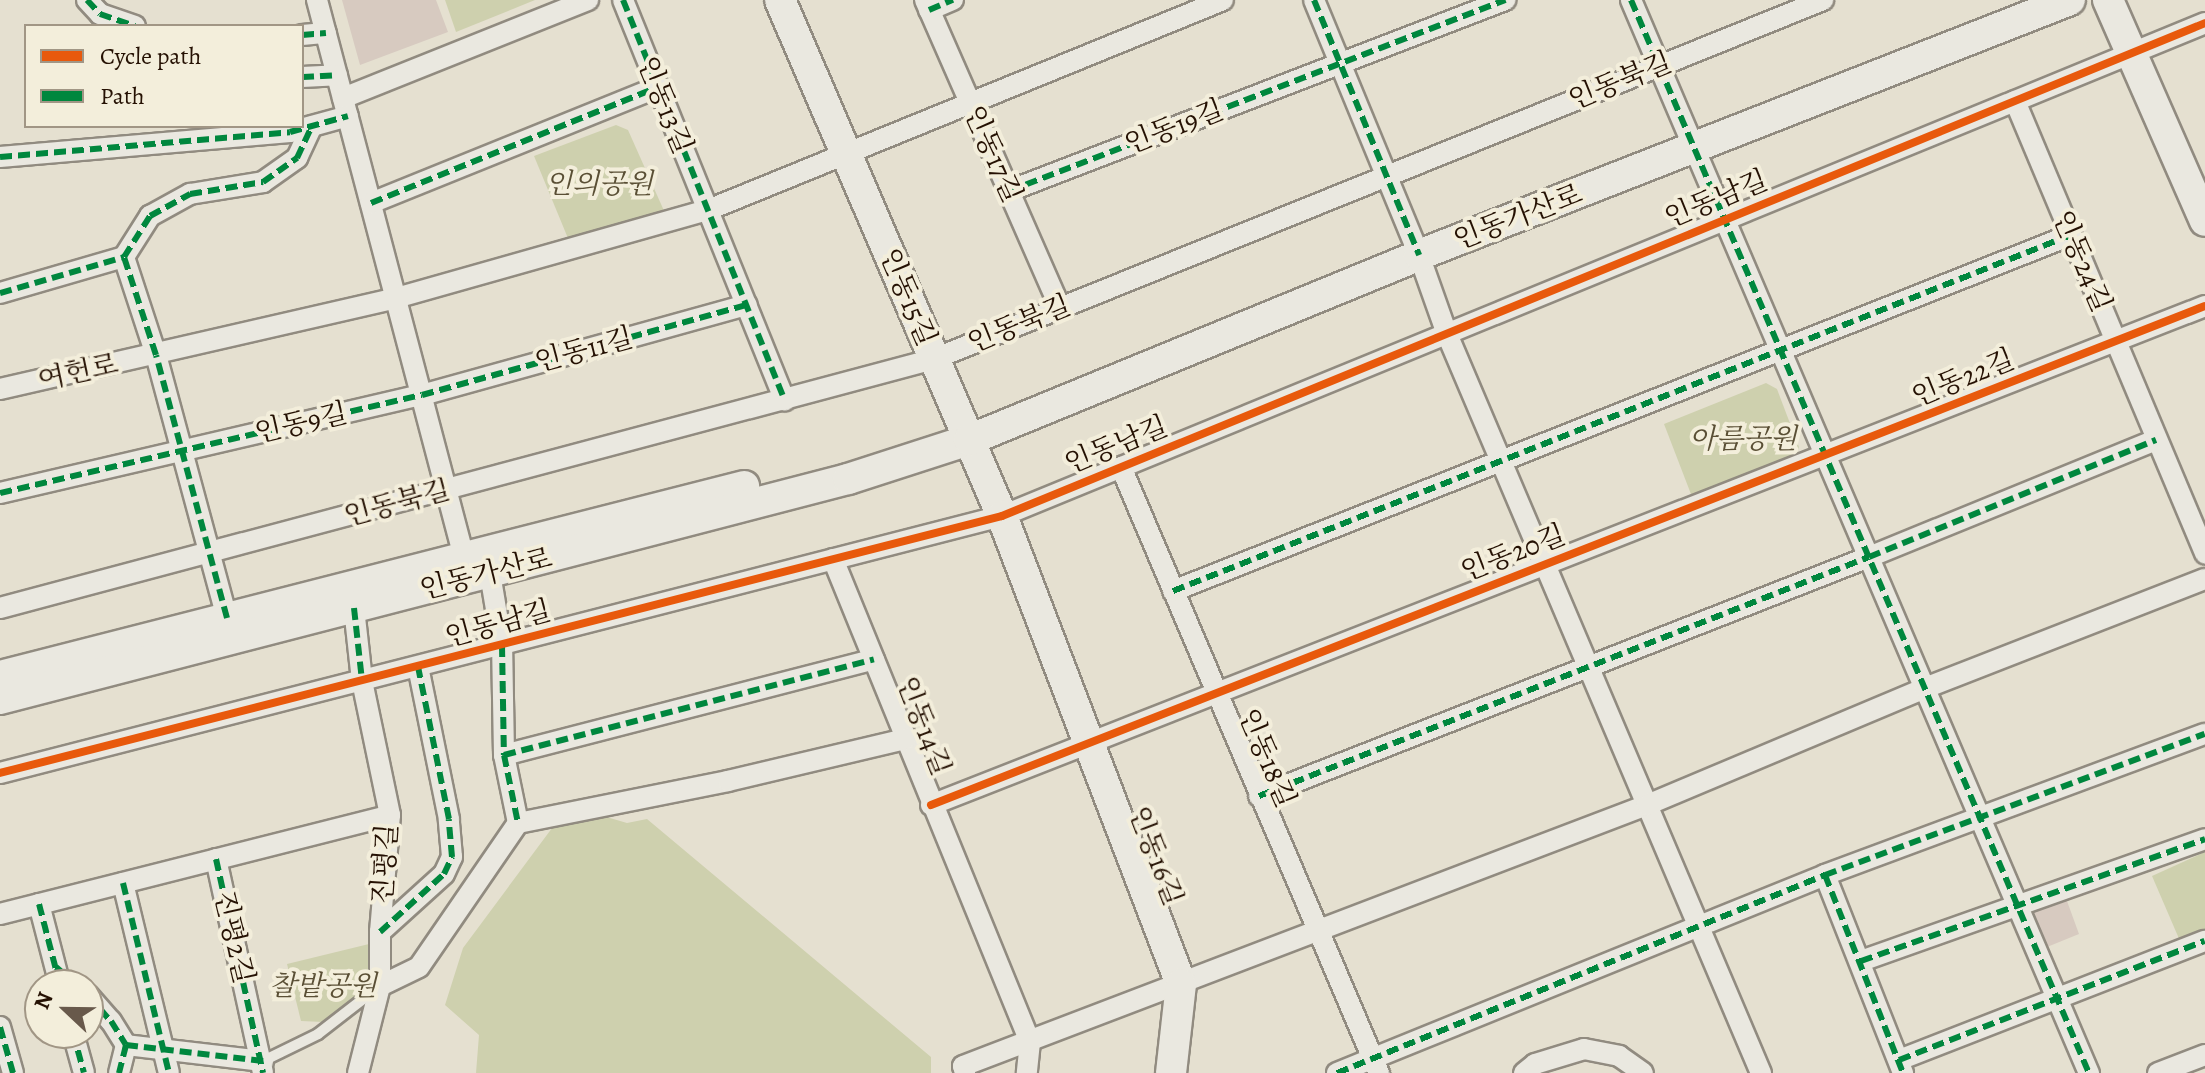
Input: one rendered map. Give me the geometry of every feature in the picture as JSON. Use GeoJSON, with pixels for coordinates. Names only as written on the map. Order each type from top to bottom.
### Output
{"type":"FeatureCollection","features":[{"type":"Feature","properties":{"kind":"main road","name":"인동15길"},"geometry":{"type":"LineString","coordinates":[[780,0],[969,440]]}},
{"type":"Feature","properties":{"kind":"main road","name":"인동가산로"},"geometry":{"type":"LineString","coordinates":[[0,699],[848,479],[969,440],[1419,255],[2070,0]]}},
{"type":"Feature","properties":{"kind":"main road"},"geometry":{"type":"LineString","coordinates":[[2108,0],[2205,221]]}},
{"type":"Feature","properties":{"kind":"main road","name":"인동가산로"},"geometry":{"type":"LineString","coordinates":[[0,676],[834,463],[969,440]]}},
{"type":"Feature","properties":{"kind":"main road","name":"인동16길"},"geometry":{"type":"LineString","coordinates":[[969,440],[1002,516],[1181,984],[1171,1073]]}},
{"type":"Feature","properties":{"kind":"street"},"geometry":{"type":"LineString","coordinates":[[87,0],[100,14],[129,24]]}},
{"type":"Feature","properties":{"kind":"street"},"geometry":{"type":"LineString","coordinates":[[317,0],[464,557]]}},
{"type":"Feature","properties":{"kind":"street"},"geometry":{"type":"LineString","coordinates":[[0,157],[190,133],[290,132],[312,126],[346,107],[588,0]]}},
{"type":"Feature","properties":{"kind":"street","name":"인동13길"},"geometry":{"type":"LineString","coordinates":[[623,0],[785,400]]}},
{"type":"Feature","properties":{"kind":"street"},"geometry":{"type":"LineString","coordinates":[[927,5],[953,0]]}},
{"type":"Feature","properties":{"kind":"street"},"geometry":{"type":"LineString","coordinates":[[156,355],[396,298],[708,210],[1223,0]]}},
{"type":"Feature","properties":{"kind":"street"},"geometry":{"type":"LineString","coordinates":[[1314,0],[1419,255]]}},
{"type":"Feature","properties":{"kind":"street","name":"인동19길"},"geometry":{"type":"LineString","coordinates":[[1009,191],[1505,0]]}},
{"type":"Feature","properties":{"kind":"street"},"geometry":{"type":"LineString","coordinates":[[1631,0],[2089,1073]]}},
{"type":"Feature","properties":{"kind":"street","name":"인동북길"},"geometry":{"type":"LineString","coordinates":[[0,608],[934,359],[1823,0]]}},
{"type":"Feature","properties":{"kind":"street","name":"인동17길"},"geometry":{"type":"LineString","coordinates":[[927,5],[1060,307]]}},
{"type":"Feature","properties":{"kind":"street","name":"인동남길"},"geometry":{"type":"LineString","coordinates":[[0,773],[1002,516],[2205,23]]}},
{"type":"Feature","properties":{"kind":"street"},"geometry":{"type":"LineString","coordinates":[[304,35],[326,33]]}},
{"type":"Feature","properties":{"kind":"street"},"geometry":{"type":"LineString","coordinates":[[304,77],[337,75]]}},
{"type":"Feature","properties":{"kind":"street"},"geometry":{"type":"LineString","coordinates":[[371,203],[658,87]]}},
{"type":"Feature","properties":{"kind":"street","name":"인동24길"},"geometry":{"type":"LineString","coordinates":[[2015,101],[2205,554]]}},
{"type":"Feature","properties":{"kind":"street"},"geometry":{"type":"LineString","coordinates":[[0,293],[124,257],[150,216],[190,194],[263,182],[297,158],[312,126]]}},
{"type":"Feature","properties":{"kind":"street"},"geometry":{"type":"LineString","coordinates":[[1173,591],[2071,235]]}},
{"type":"Feature","properties":{"kind":"street","name":"인동20길"},"geometry":{"type":"LineString","coordinates":[[1419,255],[1447,334],[1761,1073]]}},
{"type":"Feature","properties":{"kind":"street"},"geometry":{"type":"LineString","coordinates":[[124,257],[156,355],[227,618]]}},
{"type":"Feature","properties":{"kind":"street","name":"인동11길"},"geometry":{"type":"LineString","coordinates":[[422,395],[747,305]]}},
{"type":"Feature","properties":{"kind":"street","name":"인동22길"},"geometry":{"type":"LineString","coordinates":[[1826,457],[2205,306]]}},
{"type":"Feature","properties":{"kind":"street","name":"여헌로"},"geometry":{"type":"LineString","coordinates":[[0,389],[156,355]]}},
{"type":"Feature","properties":{"kind":"street","name":"인동9길"},"geometry":{"type":"LineString","coordinates":[[0,493],[422,395]]}},
{"type":"Feature","properties":{"kind":"street"},"geometry":{"type":"LineString","coordinates":[[1259,796],[1869,557],[2156,440]]}},
{"type":"Feature","properties":{"kind":"street","name":"인동20길"},"geometry":{"type":"LineString","coordinates":[[1216,693],[1826,457]]}},
{"type":"Feature","properties":{"kind":"street","name":"인동18길"},"geometry":{"type":"LineString","coordinates":[[1121,467],[1374,1066]]}},
{"type":"Feature","properties":{"kind":"street","name":"인동14길"},"geometry":{"type":"LineString","coordinates":[[833,559],[1030,1042],[1027,1073]]}},
{"type":"Feature","properties":{"kind":"street"},"geometry":{"type":"LineString","coordinates":[[490,573],[502,645]]}},
{"type":"Feature","properties":{"kind":"street"},"geometry":{"type":"LineString","coordinates":[[965,1073],[963,1066],[1647,805],[1925,688],[2205,579]]}},
{"type":"Feature","properties":{"kind":"street","name":"진평길"},"geometry":{"type":"LineString","coordinates":[[354,608],[362,681],[390,815],[380,932],[380,986],[358,1073]]}},
{"type":"Feature","properties":{"kind":"street","name":"인동남길"},"geometry":{"type":"LineString","coordinates":[[502,645],[504,755],[518,823]]}},
{"type":"Feature","properties":{"kind":"street","name":"인동14길"},"geometry":{"type":"LineString","coordinates":[[504,755],[874,659]]}},
{"type":"Feature","properties":{"kind":"street","name":"인동남길"},"geometry":{"type":"LineString","coordinates":[[380,932],[444,874],[452,857],[449,819],[418,667]]}},
{"type":"Feature","properties":{"kind":"street"},"geometry":{"type":"LineString","coordinates":[[931,805],[1216,693]]}},
{"type":"Feature","properties":{"kind":"street"},"geometry":{"type":"LineString","coordinates":[[1337,1073],[1374,1066],[1698,924],[2205,734]]}},
{"type":"Feature","properties":{"kind":"street","name":"인동14길"},"geometry":{"type":"LineString","coordinates":[[518,823],[728,781],[906,739]]}},
{"type":"Feature","properties":{"kind":"street","name":"진평2길"},"geometry":{"type":"LineString","coordinates":[[0,914],[390,815]]}},
{"type":"Feature","properties":{"kind":"street"},"geometry":{"type":"LineString","coordinates":[[380,986],[419,967],[518,823]]}},
{"type":"Feature","properties":{"kind":"street"},"geometry":{"type":"LineString","coordinates":[[1861,961],[2205,839]]}},
{"type":"Feature","properties":{"kind":"street","name":"진평2길"},"geometry":{"type":"LineString","coordinates":[[216,859],[263,1067]]}},
{"type":"Feature","properties":{"kind":"street"},"geometry":{"type":"LineString","coordinates":[[1825,875],[1901,1066],[2205,941]]}},
{"type":"Feature","properties":{"kind":"street"},"geometry":{"type":"LineString","coordinates":[[123,883],[169,1073]]}},
{"type":"Feature","properties":{"kind":"street"},"geometry":{"type":"LineString","coordinates":[[39,904],[56,969]]}},
{"type":"Feature","properties":{"kind":"street"},"geometry":{"type":"LineString","coordinates":[[104,1013],[126,1045],[119,1073]]}},
{"type":"Feature","properties":{"kind":"street"},"geometry":{"type":"LineString","coordinates":[[0,1027],[13,1073]]}},
{"type":"Feature","properties":{"kind":"street"},"geometry":{"type":"LineString","coordinates":[[126,1045],[263,1067]]}},
{"type":"Feature","properties":{"kind":"street"},"geometry":{"type":"LineString","coordinates":[[77,1049],[84,1073]]}},
{"type":"Feature","properties":{"kind":"street"},"geometry":{"type":"LineString","coordinates":[[1524,1073],[1535,1064],[1584,1049],[1619,1056],[1643,1073]]}},
{"type":"Feature","properties":{"kind":"street"},"geometry":{"type":"LineString","coordinates":[[2158,1073],[2205,1055]]}},
{"type":"Feature","properties":{"kind":"lane"},"geometry":{"type":"LineString","coordinates":[[263,1067],[318,1034],[380,986]]}},
{"type":"Feature","properties":{"kind":"green space"},"geometry":{"type":"Polygon","coordinates":[[[445,0],[535,0],[456,32],[445,0]]]}},
{"type":"Feature","properties":{"kind":"green space","name":"인의공원"},"geometry":{"type":"Polygon","coordinates":[[[616,125],[628,130],[665,213],[572,248],[534,156],[616,125]]]}},
{"type":"Feature","properties":{"kind":"green space","name":"아름공원"},"geometry":{"type":"Polygon","coordinates":[[[1766,383],[1777,389],[1799,447],[1791,468],[1694,502],[1664,424],[1766,383]]]}},
{"type":"Feature","properties":{"kind":"green space"},"geometry":{"type":"Polygon","coordinates":[[[603,816],[627,823],[647,819],[931,1057],[931,1073],[476,1073],[479,1035],[445,1005],[463,948],[558,820],[603,816]]]}},
{"type":"Feature","properties":{"kind":"green space"},"geometry":{"type":"Polygon","coordinates":[[[2205,852],[2205,932],[2180,941],[2152,876],[2205,852]]]}},
{"type":"Feature","properties":{"kind":"green space","name":"찰밭공원"},"geometry":{"type":"Polygon","coordinates":[[[369,944],[376,966],[362,995],[323,1022],[301,1021],[287,964],[369,944]]]}},
{"type":"Feature","properties":{"kind":"building"},"geometry":{"type":"Polygon","coordinates":[[[342,0],[436,0],[448,32],[360,65],[342,0]]]}},
{"type":"Feature","properties":{"kind":"building"},"geometry":{"type":"Polygon","coordinates":[[[2067,901],[2079,934],[2047,947],[2032,913],[2067,901]]]}},
{"type":"Feature","properties":{"kind":"marked path"},"geometry":{"type":"LineString","coordinates":[[87,0],[100,14],[129,24]]}},
{"type":"Feature","properties":{"kind":"marked path"},"geometry":{"type":"LineString","coordinates":[[623,0],[785,400]]}},
{"type":"Feature","properties":{"kind":"marked path"},"geometry":{"type":"LineString","coordinates":[[929,10],[953,0]]}},
{"type":"Feature","properties":{"kind":"marked path"},"geometry":{"type":"LineString","coordinates":[[1314,0],[1419,255]]}},
{"type":"Feature","properties":{"kind":"marked path"},"geometry":{"type":"LineString","coordinates":[[1009,191],[1505,0]]}},
{"type":"Feature","properties":{"kind":"marked path"},"geometry":{"type":"LineString","coordinates":[[1631,0],[2089,1073]]}},
{"type":"Feature","properties":{"kind":"marked path"},"geometry":{"type":"LineString","coordinates":[[304,35],[326,33]]}},
{"type":"Feature","properties":{"kind":"marked path"},"geometry":{"type":"LineString","coordinates":[[304,77],[337,75]]}},
{"type":"Feature","properties":{"kind":"marked path"},"geometry":{"type":"LineString","coordinates":[[371,203],[658,87]]}},
{"type":"Feature","properties":{"kind":"marked path"},"geometry":{"type":"LineString","coordinates":[[0,157],[290,132],[348,116]]}},
{"type":"Feature","properties":{"kind":"marked path"},"geometry":{"type":"LineString","coordinates":[[227,618],[156,355],[124,257],[150,216],[190,194],[263,182],[297,158],[312,126]]}},
{"type":"Feature","properties":{"kind":"marked path"},"geometry":{"type":"LineString","coordinates":[[1173,591],[2071,235]]}},
{"type":"Feature","properties":{"kind":"marked path"},"geometry":{"type":"LineString","coordinates":[[0,293],[124,257]]}},
{"type":"Feature","properties":{"kind":"marked path"},"geometry":{"type":"LineString","coordinates":[[0,493],[422,395],[747,305]]}},
{"type":"Feature","properties":{"kind":"marked path"},"geometry":{"type":"LineString","coordinates":[[1259,796],[1869,557],[2156,440]]}},
{"type":"Feature","properties":{"kind":"marked path"},"geometry":{"type":"LineString","coordinates":[[354,608],[362,681]]}},
{"type":"Feature","properties":{"kind":"marked path"},"geometry":{"type":"LineString","coordinates":[[502,645],[504,755],[518,823]]}},
{"type":"Feature","properties":{"kind":"marked path"},"geometry":{"type":"LineString","coordinates":[[504,755],[874,659]]}},
{"type":"Feature","properties":{"kind":"marked path"},"geometry":{"type":"LineString","coordinates":[[380,932],[444,874],[452,857],[449,819],[418,667]]}},
{"type":"Feature","properties":{"kind":"marked path"},"geometry":{"type":"LineString","coordinates":[[1337,1073],[1825,875],[2205,734]]}},
{"type":"Feature","properties":{"kind":"marked path"},"geometry":{"type":"LineString","coordinates":[[1861,961],[2205,839]]}},
{"type":"Feature","properties":{"kind":"marked path"},"geometry":{"type":"LineString","coordinates":[[216,859],[263,1073]]}},
{"type":"Feature","properties":{"kind":"marked path"},"geometry":{"type":"LineString","coordinates":[[1825,875],[1903,1073]]}},
{"type":"Feature","properties":{"kind":"marked path"},"geometry":{"type":"LineString","coordinates":[[123,883],[169,1073]]}},
{"type":"Feature","properties":{"kind":"marked path"},"geometry":{"type":"LineString","coordinates":[[39,904],[56,969]]}},
{"type":"Feature","properties":{"kind":"marked path"},"geometry":{"type":"LineString","coordinates":[[1899,1060],[2205,941]]}},
{"type":"Feature","properties":{"kind":"marked path"},"geometry":{"type":"LineString","coordinates":[[104,1013],[126,1045],[119,1073]]}},
{"type":"Feature","properties":{"kind":"marked path"},"geometry":{"type":"LineString","coordinates":[[0,1027],[13,1073]]}},
{"type":"Feature","properties":{"kind":"marked path"},"geometry":{"type":"LineString","coordinates":[[126,1045],[263,1061]]}},
{"type":"Feature","properties":{"kind":"marked path"},"geometry":{"type":"LineString","coordinates":[[77,1049],[84,1073]]}},
{"type":"Feature","properties":{"kind":"cycle path"},"geometry":{"type":"LineString","coordinates":[[0,773],[1002,516],[2205,23]]}},
{"type":"Feature","properties":{"kind":"cycle path"},"geometry":{"type":"LineString","coordinates":[[931,805],[2205,306]]}}]}
